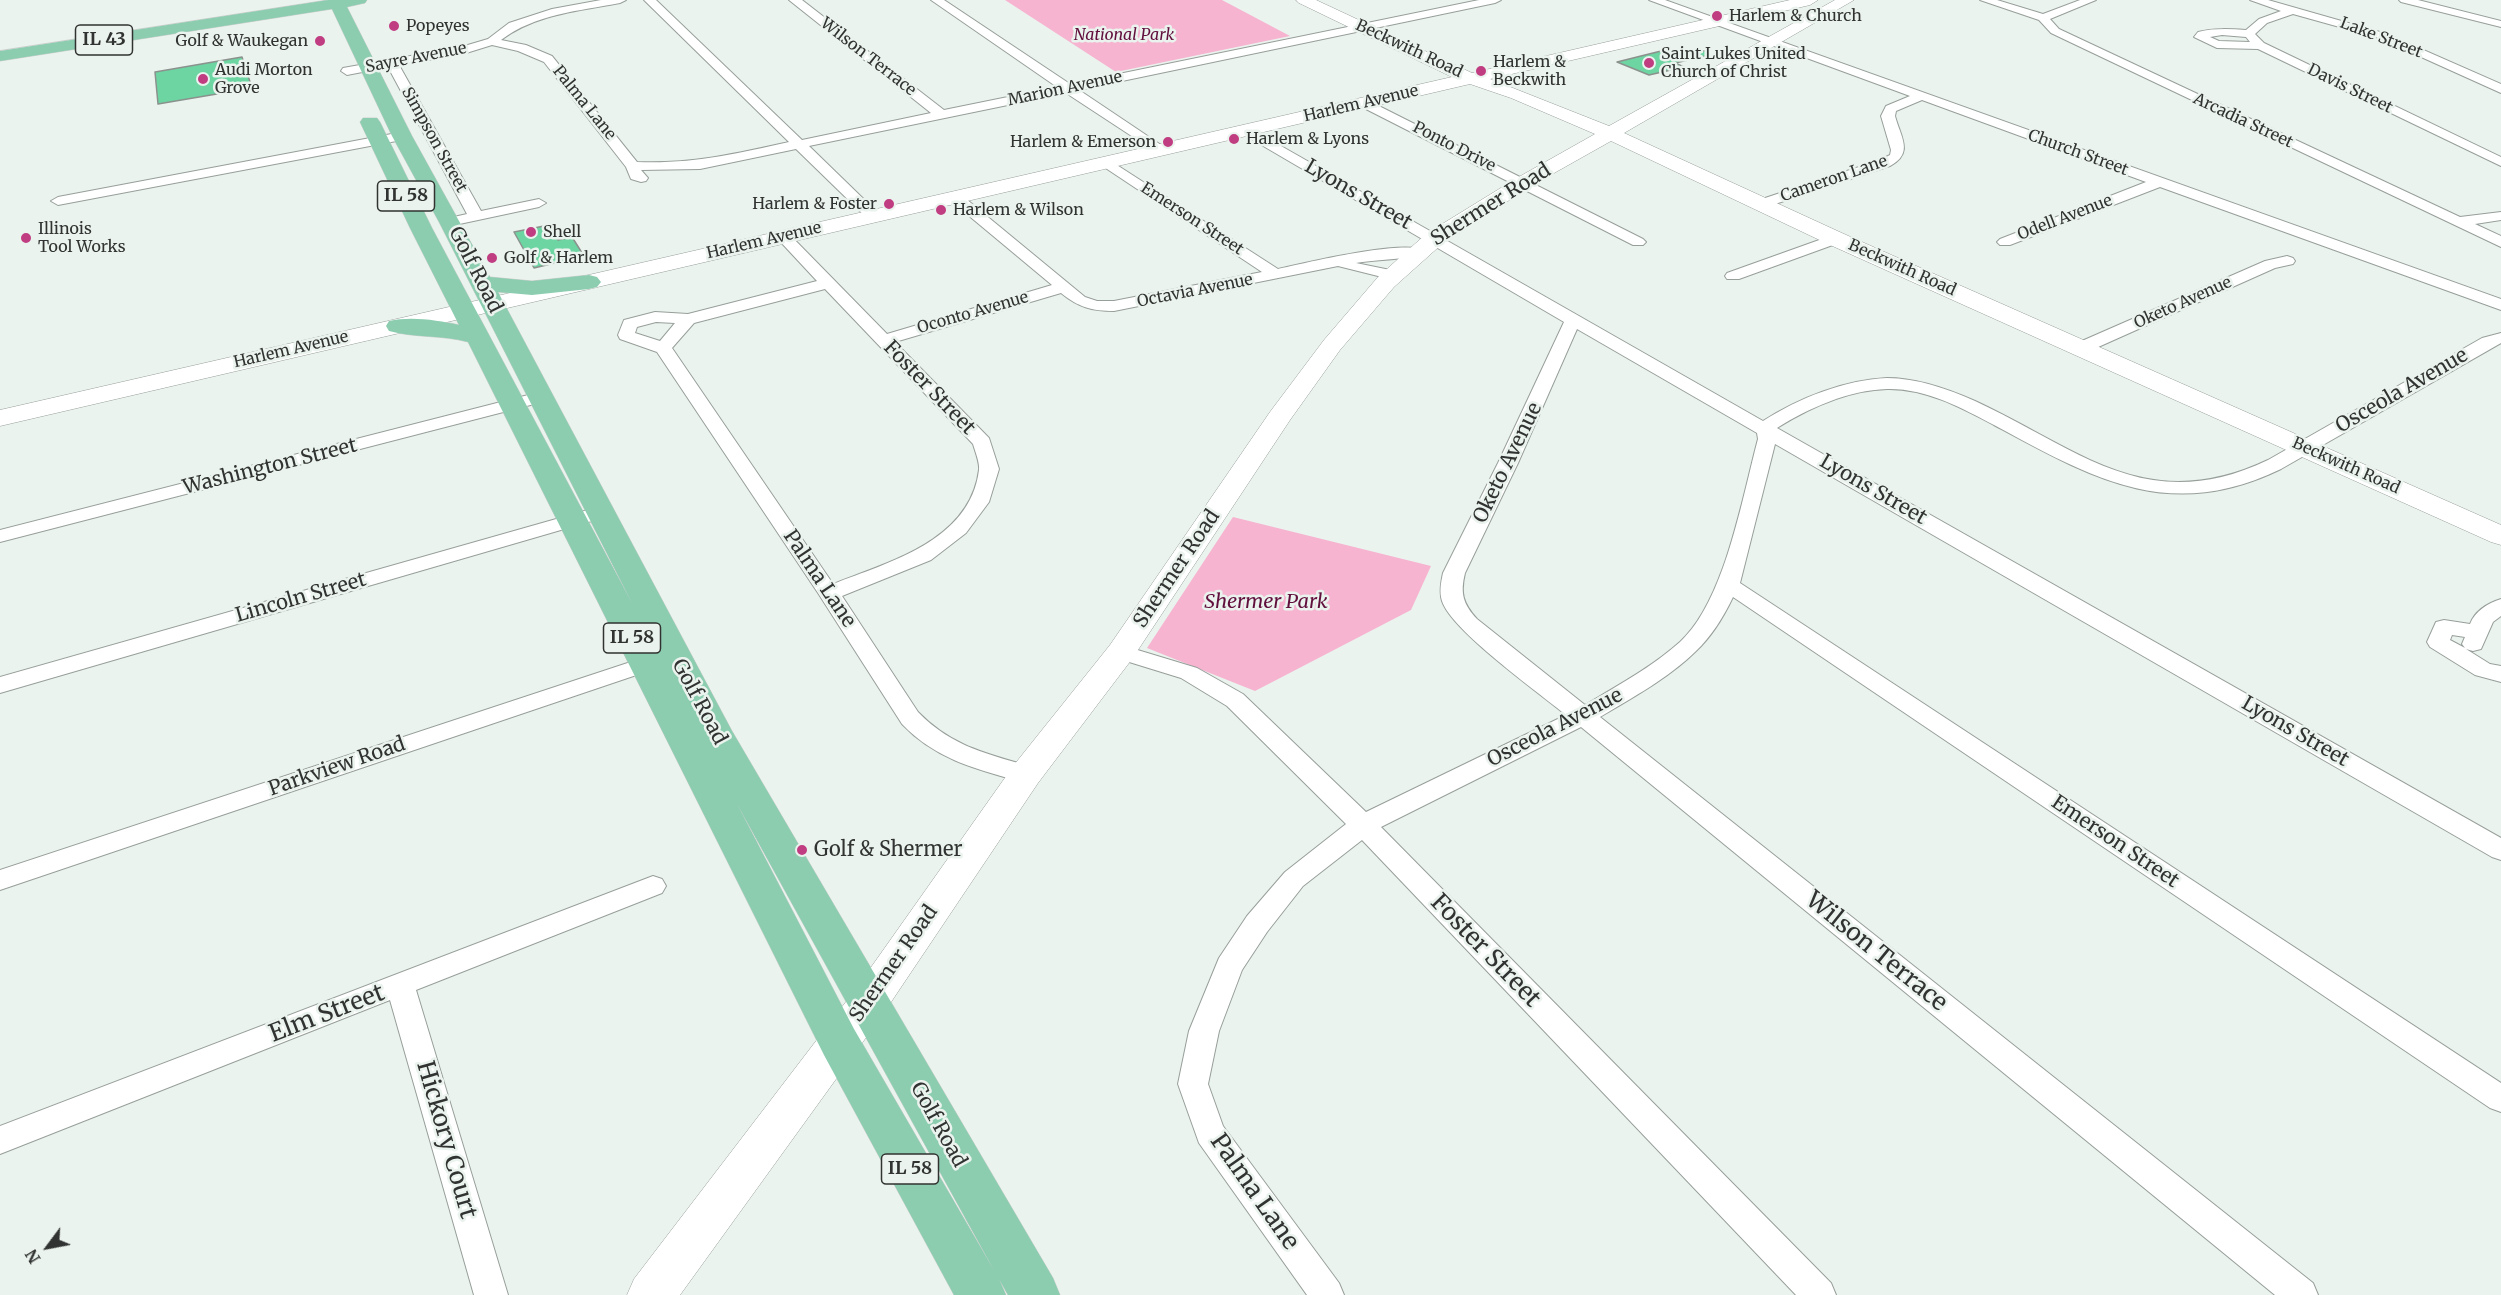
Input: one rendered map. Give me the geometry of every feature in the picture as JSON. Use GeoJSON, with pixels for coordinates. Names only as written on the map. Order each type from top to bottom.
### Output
{"type":"FeatureCollection","features":[{"type":"Feature","properties":{"kind":"main road","name":"IL 43"},"geometry":{"type":"LineString","coordinates":[[0,49],[315,2],[361,0]]}},
{"type":"Feature","properties":{"kind":"main road","name":"Beckwith Road"},"geometry":{"type":"LineString","coordinates":[[1304,0],[1471,78],[1517,94],[1609,134],[2501,536]]}},
{"type":"Feature","properties":{"kind":"main road","name":"Harlem Avenue"},"geometry":{"type":"LineString","coordinates":[[589,282],[1810,0]]}},
{"type":"Feature","properties":{"kind":"main road","name":"Shermer Road"},"geometry":{"type":"LineString","coordinates":[[651,1295],[869,1002],[1026,774],[1121,652],[1279,417],[1332,345],[1394,275],[1426,246],[1524,182],[1846,0]]}},
{"type":"Feature","properties":{"kind":"main road","name":"IL 43"},"geometry":{"type":"LineString","coordinates":[[0,56],[315,2]]}},
{"type":"Feature","properties":{"kind":"main road"},"geometry":{"type":"LineString","coordinates":[[315,2],[326,25]]}},
{"type":"Feature","properties":{"kind":"main road","name":"Golf Road"},"geometry":{"type":"LineString","coordinates":[[337,2],[368,68],[421,228],[478,337],[526,401],[587,516],[660,659],[839,1042],[981,1295]]}},
{"type":"Feature","properties":{"kind":"main road","name":"Golf Road"},"geometry":{"type":"LineString","coordinates":[[338,51],[354,87],[450,222],[511,342],[526,401]]}},
{"type":"Feature","properties":{"kind":"main road"},"geometry":{"type":"LineString","coordinates":[[398,326],[438,300],[447,276]]}},
{"type":"Feature","properties":{"kind":"main road"},"geometry":{"type":"LineString","coordinates":[[486,293],[589,282]]}},
{"type":"Feature","properties":{"kind":"main road"},"geometry":{"type":"LineString","coordinates":[[511,342],[517,318],[533,305],[589,282]]}},
{"type":"Feature","properties":{"kind":"main road","name":"Harlem Avenue"},"geometry":{"type":"LineString","coordinates":[[0,418],[464,310],[486,293]]}},
{"type":"Feature","properties":{"kind":"main road"},"geometry":{"type":"LineString","coordinates":[[398,326],[447,329],[478,337]]}},
{"type":"Feature","properties":{"kind":"main road","name":"Golf Road"},"geometry":{"type":"LineString","coordinates":[[660,659],[766,825],[1035,1295]]}},
{"type":"Feature","properties":{"kind":"street","name":"Sayre Avenue"},"geometry":{"type":"LineString","coordinates":[[354,87],[368,68],[463,50],[492,42],[513,25],[552,12],[620,0]]}},
{"type":"Feature","properties":{"kind":"street"},"geometry":{"type":"LineString","coordinates":[[650,0],[873,216]]}},
{"type":"Feature","properties":{"kind":"street","name":"Wilson Terrace"},"geometry":{"type":"LineString","coordinates":[[795,0],[942,114]]}},
{"type":"Feature","properties":{"kind":"street"},"geometry":{"type":"LineString","coordinates":[[937,0],[1159,150]]}},
{"type":"Feature","properties":{"kind":"street","name":"Marion Avenue"},"geometry":{"type":"LineString","coordinates":[[700,165],[1495,0]]}},
{"type":"Feature","properties":{"kind":"street","name":"Church Street"},"geometry":{"type":"LineString","coordinates":[[1655,0],[2501,305]]}},
{"type":"Feature","properties":{"kind":"street","name":"Arcadia Street"},"geometry":{"type":"LineString","coordinates":[[1986,0],[2043,18],[2055,31],[2501,242]]}},
{"type":"Feature","properties":{"kind":"street"},"geometry":{"type":"LineString","coordinates":[[2043,18],[2090,0]]}},
{"type":"Feature","properties":{"kind":"street","name":"Lake Street"},"geometry":{"type":"LineString","coordinates":[[2256,0],[2383,36],[2501,89]]}},
{"type":"Feature","properties":{"kind":"street"},"geometry":{"type":"LineString","coordinates":[[2405,0],[2501,24]]}},
{"type":"Feature","properties":{"kind":"street"},"geometry":{"type":"LineString","coordinates":[[2260,46],[2217,44],[2200,37],[2202,34],[2211,32],[2250,34],[2254,26],[2261,21],[2294,10]]}},
{"type":"Feature","properties":{"kind":"street"},"geometry":{"type":"LineString","coordinates":[[2487,21],[2501,16]]}},
{"type":"Feature","properties":{"kind":"street","name":"Davis Street"},"geometry":{"type":"LineString","coordinates":[[2250,34],[2260,46],[2501,162]]}},
{"type":"Feature","properties":{"kind":"street","name":"Palma Lane"},"geometry":{"type":"LineString","coordinates":[[492,42],[522,48],[548,59],[633,166],[636,176],[650,182],[666,181],[700,165]]}},
{"type":"Feature","properties":{"kind":"street","name":"Simpson Street"},"geometry":{"type":"LineString","coordinates":[[392,64],[476,216]]}},
{"type":"Feature","properties":{"kind":"street"},"geometry":{"type":"LineString","coordinates":[[2478,79],[2501,77]]}},
{"type":"Feature","properties":{"kind":"street","name":"Cameron Lane"},"geometry":{"type":"LineString","coordinates":[[1761,204],[1885,163],[1896,157],[1898,150],[1888,116],[1892,109],[1921,96]]}},
{"type":"Feature","properties":{"kind":"street","name":"Ponto Drive"},"geometry":{"type":"LineString","coordinates":[[1365,103],[1638,242]]}},
{"type":"Feature","properties":{"kind":"street","name":"Lyons Street"},"geometry":{"type":"LineString","coordinates":[[1246,130],[1426,246],[1573,320],[2501,850]]}},
{"type":"Feature","properties":{"kind":"street"},"geometry":{"type":"LineString","coordinates":[[58,196],[389,134]]}},
{"type":"Feature","properties":{"kind":"street"},"geometry":{"type":"LineString","coordinates":[[2471,148],[2501,146]]}},
{"type":"Feature","properties":{"kind":"street","name":"Emerson Street"},"geometry":{"type":"LineString","coordinates":[[1106,162],[1277,275]]}},
{"type":"Feature","properties":{"kind":"street","name":"Odell Avenue"},"geometry":{"type":"LineString","coordinates":[[2005,242],[2159,182]]}},
{"type":"Feature","properties":{"kind":"street"},"geometry":{"type":"LineString","coordinates":[[955,197],[1063,287]]}},
{"type":"Feature","properties":{"kind":"street","name":"Simpson Street"},"geometry":{"type":"LineString","coordinates":[[450,222],[539,203]]}},
{"type":"Feature","properties":{"kind":"street"},"geometry":{"type":"LineString","coordinates":[[2457,222],[2501,216]]}},
{"type":"Feature","properties":{"kind":"street","name":"Foster Street"},"geometry":{"type":"LineString","coordinates":[[784,237],[982,442],[989,469],[979,502],[959,529],[924,556],[829,593]]}},
{"type":"Feature","properties":{"kind":"street"},"geometry":{"type":"LineString","coordinates":[[1733,276],[1836,238]]}},
{"type":"Feature","properties":{"kind":"street","name":"Octavia Avenue"},"geometry":{"type":"LineString","coordinates":[[1063,287],[1079,300],[1095,306],[1114,306],[1426,246]]}},
{"type":"Feature","properties":{"kind":"street","name":"Oketo Avenue"},"geometry":{"type":"LineString","coordinates":[[2081,348],[2271,264],[2287,261]]}},
{"type":"Feature","properties":{"kind":"street","name":"Octavia Avenue"},"geometry":{"type":"LineString","coordinates":[[1331,264],[1394,275]]}},
{"type":"Feature","properties":{"kind":"street","name":"Palma Lane"},"geometry":{"type":"LineString","coordinates":[[828,283],[675,334],[829,593],[910,718],[924,734],[945,748],[979,761],[1026,774]]}},
{"type":"Feature","properties":{"kind":"street","name":"Oconto Avenue"},"geometry":{"type":"LineString","coordinates":[[883,340],[1063,287]]}},
{"type":"Feature","properties":{"kind":"street","name":"Oketo Avenue"},"geometry":{"type":"LineString","coordinates":[[1453,606],[1449,590],[1454,573],[1508,463],[1573,320]]}},
{"type":"Feature","properties":{"kind":"street","name":"Osceola Avenue"},"geometry":{"type":"LineString","coordinates":[[1193,1084],[1204,1031],[1229,966],[1257,924],[1294,879],[1363,825],[1583,716],[1632,688],[1689,646],[1714,613],[1729,585],[1767,439],[1765,428],[1778,419],[1835,393],[1857,386],[1896,380],[1958,400],[2108,475],[2174,497],[2239,481],[2304,447],[2488,342],[2501,338]]}},
{"type":"Feature","properties":{"kind":"street","name":"Washington Street"},"geometry":{"type":"LineString","coordinates":[[0,536],[526,401]]}},
{"type":"Feature","properties":{"kind":"street","name":"Lincoln Street"},"geometry":{"type":"LineString","coordinates":[[0,684],[587,516]]}},
{"type":"Feature","properties":{"kind":"street","name":"Emerson Street"},"geometry":{"type":"LineString","coordinates":[[1729,585],[2501,1099]]}},
{"type":"Feature","properties":{"kind":"street","name":"Wilson Terrace"},"geometry":{"type":"LineString","coordinates":[[1453,606],[1469,624],[2301,1295]]}},
{"type":"Feature","properties":{"kind":"street"},"geometry":{"type":"LineString","coordinates":[[2501,606],[2484,618],[2472,647],[2501,668]]}},
{"type":"Feature","properties":{"kind":"street"},"geometry":{"type":"LineString","coordinates":[[2478,632],[2444,627],[2438,642],[2482,670],[2501,674]]}},
{"type":"Feature","properties":{"kind":"street","name":"Foster Street"},"geometry":{"type":"LineString","coordinates":[[1121,652],[1189,673],[1234,700],[1363,825],[1819,1295]]}},
{"type":"Feature","properties":{"kind":"street","name":"Parkview Road"},"geometry":{"type":"LineString","coordinates":[[0,880],[660,659]]}},
{"type":"Feature","properties":{"kind":"street","name":"Elm Street"},"geometry":{"type":"LineString","coordinates":[[0,1140],[653,886]]}},
{"type":"Feature","properties":{"kind":"street","name":"Hickory Court"},"geometry":{"type":"LineString","coordinates":[[400,986],[491,1295]]}},
{"type":"Feature","properties":{"kind":"street","name":"Palma Lane"},"geometry":{"type":"LineString","coordinates":[[1193,1084],[1210,1133],[1328,1295]]}},
{"type":"Feature","properties":{"kind":"green space","name":"National Park"},"geometry":{"type":"Polygon","coordinates":[[[1005,0],[1222,0],[1290,36],[1116,72],[1005,0]]]}},
{"type":"Feature","properties":{"kind":"green space","name":"Shermer Park"},"geometry":{"type":"Polygon","coordinates":[[[1233,517],[1431,566],[1411,610],[1255,691],[1147,648],[1233,517]]]}},
{"type":"Feature","properties":{"kind":"building","name":"Saint Lukes United Church of Christ"},"geometry":{"type":"Polygon","coordinates":[[[1665,50],[1706,51],[1706,56],[1675,63],[1684,67],[1649,75],[1617,62],[1665,50]]]}},
{"type":"Feature","properties":{"kind":"building","name":"Audi Morton Grove"},"geometry":{"type":"Polygon","coordinates":[[[242,57],[252,88],[158,104],[155,72],[242,57]]]}},
{"type":"Feature","properties":{"kind":"building"},"geometry":{"type":"Polygon","coordinates":[[[549,225],[558,240],[572,237],[584,256],[534,268],[514,232],[549,225]]]}},
{"type":"Feature","properties":{"kind":"place","name":"Harlem & Church"},"geometry":{"type":"Point","coordinates":[1717,16]}},
{"type":"Feature","properties":{"kind":"place","name":"Popeyes"},"geometry":{"type":"Point","coordinates":[394,26]}},
{"type":"Feature","properties":{"kind":"place","name":"Golf & Waukegan"},"geometry":{"type":"Point","coordinates":[320,41]}},
{"type":"Feature","properties":{"kind":"place","name":"Saint Lukes United Church of Christ"},"geometry":{"type":"Point","coordinates":[1649,63]}},
{"type":"Feature","properties":{"kind":"place","name":"Harlem & Beckwith"},"geometry":{"type":"Point","coordinates":[1481,71]}},
{"type":"Feature","properties":{"kind":"place","name":"Audi Morton Grove"},"geometry":{"type":"Point","coordinates":[203,79]}},
{"type":"Feature","properties":{"kind":"place","name":"Harlem & Lyons"},"geometry":{"type":"Point","coordinates":[1234,139]}},
{"type":"Feature","properties":{"kind":"place","name":"Harlem & Emerson"},"geometry":{"type":"Point","coordinates":[1168,142]}},
{"type":"Feature","properties":{"kind":"place","name":"Harlem & Foster"},"geometry":{"type":"Point","coordinates":[889,204]}},
{"type":"Feature","properties":{"kind":"place","name":"Harlem & Wilson"},"geometry":{"type":"Point","coordinates":[941,210]}},
{"type":"Feature","properties":{"kind":"place","name":"Shell"},"geometry":{"type":"Point","coordinates":[531,232]}},
{"type":"Feature","properties":{"kind":"place","name":"Illinois Tool Works"},"geometry":{"type":"Point","coordinates":[26,238]}},
{"type":"Feature","properties":{"kind":"place","name":"Golf & Harlem"},"geometry":{"type":"Point","coordinates":[492,258]}},
{"type":"Feature","properties":{"kind":"place","name":"Golf & Shermer"},"geometry":{"type":"Point","coordinates":[802,850]}}]}
